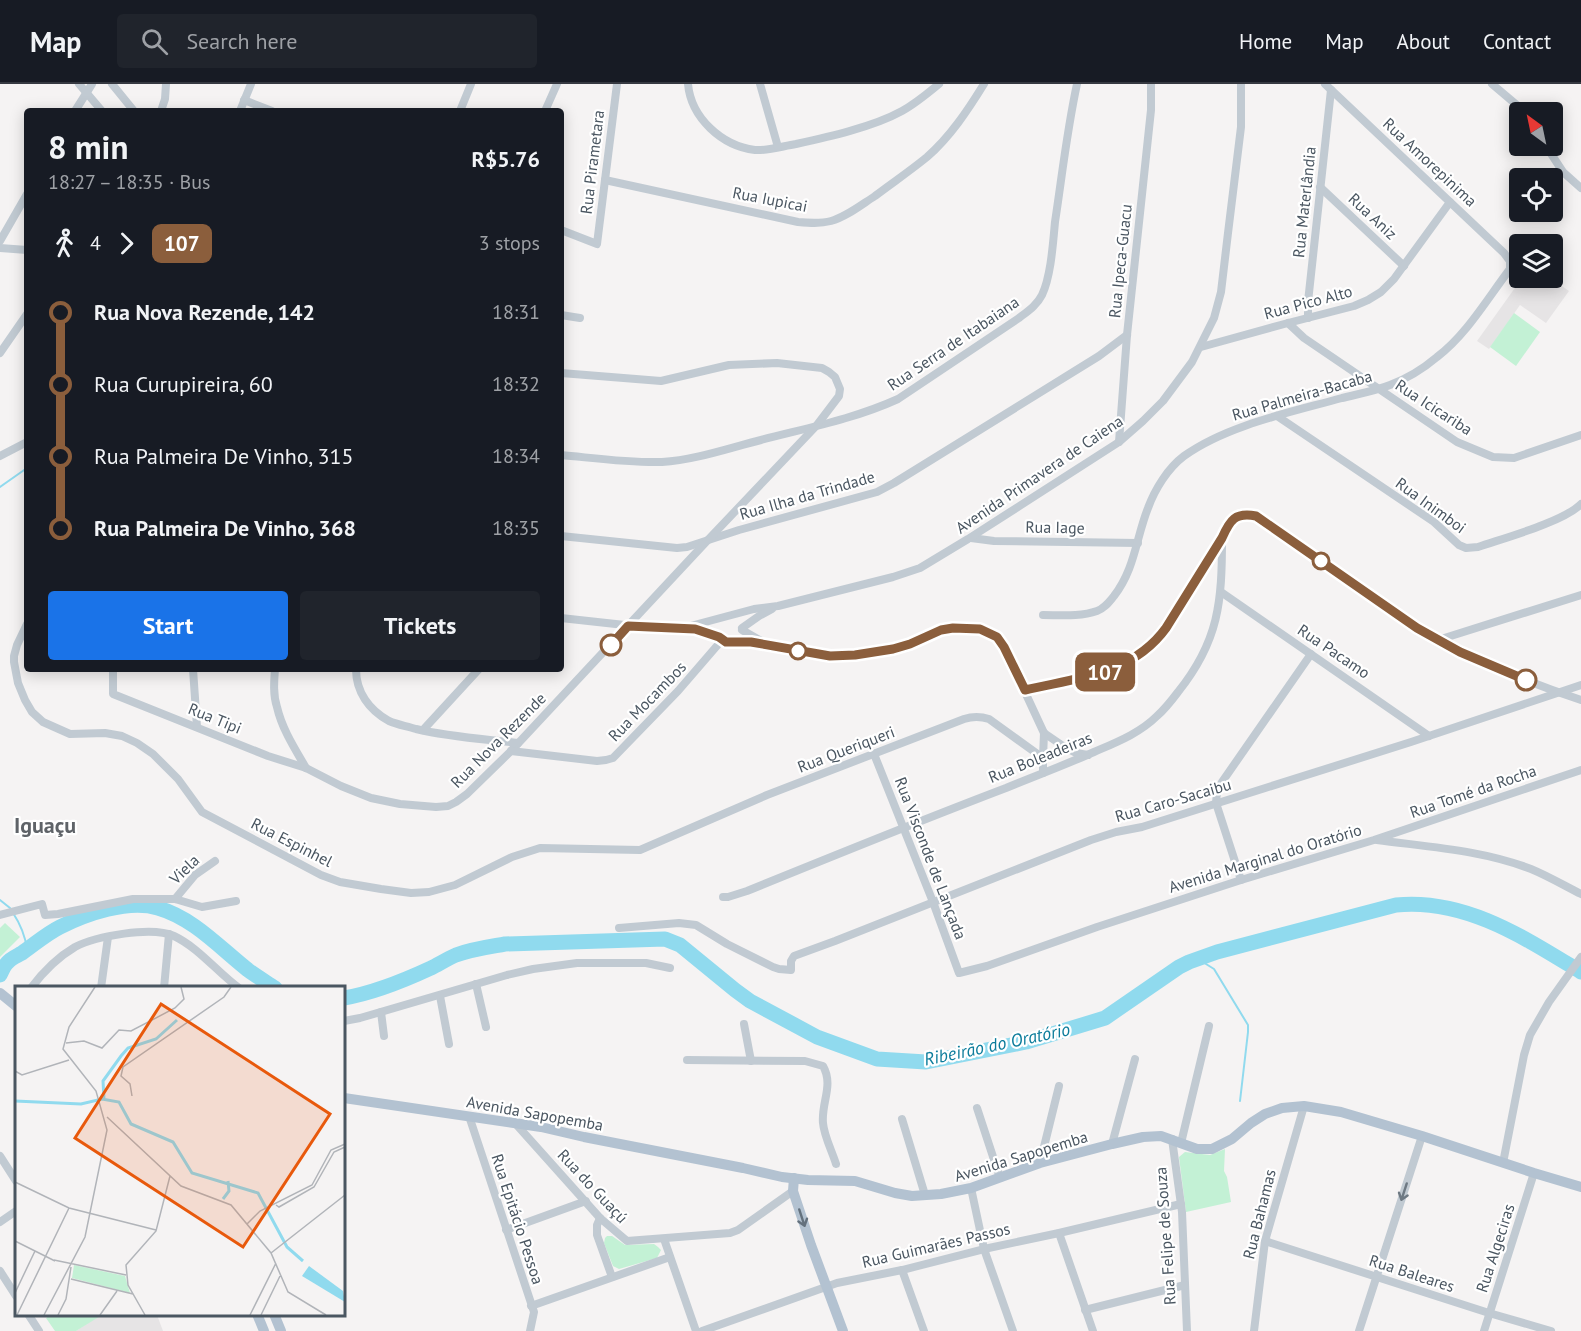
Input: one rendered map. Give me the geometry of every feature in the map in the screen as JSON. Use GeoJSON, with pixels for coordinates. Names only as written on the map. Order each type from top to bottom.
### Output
{"type":"FeatureCollection","features":[{"type":"Feature","properties":{"kind":"main road","name":"Avenida Sapopemba"},"geometry":{"type":"LineString","coordinates":[[345,1098],[541,1127],[794,1178],[855,1180],[912,1196],[971,1188],[1040,1163],[1112,1144],[1156,1136],[1202,1150],[1212,1149],[1232,1139],[1265,1114],[1282,1108],[1304,1106],[1341,1112],[1581,1187]]}},
{"type":"Feature","properties":{"kind":"main road"},"geometry":{"type":"LineString","coordinates":[[794,1178],[793,1191],[843,1331]]}},
{"type":"Feature","properties":{"kind":"main road"},"geometry":{"type":"LineString","coordinates":[[258,1316],[264,1331]]}},
{"type":"Feature","properties":{"kind":"main road"},"geometry":{"type":"LineString","coordinates":[[275,1316],[281,1331]]}},
{"type":"Feature","properties":{"kind":"street"},"geometry":{"type":"LineString","coordinates":[[80,84],[99,108]]}},
{"type":"Feature","properties":{"kind":"street"},"geometry":{"type":"LineString","coordinates":[[77,108],[92,84]]}},
{"type":"Feature","properties":{"kind":"street"},"geometry":{"type":"LineString","coordinates":[[112,84],[132,108]]}},
{"type":"Feature","properties":{"kind":"street"},"geometry":{"type":"LineString","coordinates":[[162,108],[166,84]]}},
{"type":"Feature","properties":{"kind":"street"},"geometry":{"type":"LineString","coordinates":[[241,108],[251,84]]}},
{"type":"Feature","properties":{"kind":"street"},"geometry":{"type":"LineString","coordinates":[[461,108],[471,84]]}},
{"type":"Feature","properties":{"kind":"street"},"geometry":{"type":"LineString","coordinates":[[546,108],[557,84]]}},
{"type":"Feature","properties":{"kind":"street","name":"Rua Pirametara"},"geometry":{"type":"LineString","coordinates":[[564,231],[597,244],[617,84]]}},
{"type":"Feature","properties":{"kind":"street"},"geometry":{"type":"LineString","coordinates":[[688,84],[688,90],[700,117],[712,130],[723,139],[738,146],[757,150],[822,138],[875,122],[901,111],[939,84]]}},
{"type":"Feature","properties":{"kind":"street"},"geometry":{"type":"LineString","coordinates":[[760,84],[778,147]]}},
{"type":"Feature","properties":{"kind":"street","name":"Rua Iupicai"},"geometry":{"type":"LineString","coordinates":[[605,180],[798,222],[819,224],[833,220],[858,207],[927,157],[961,118],[984,84]]}},
{"type":"Feature","properties":{"kind":"street","name":"Rua Serra de Itabaiana"},"geometry":{"type":"LineString","coordinates":[[564,455],[644,462],[665,461],[713,452],[850,418],[876,410],[898,399],[985,342],[1034,306],[1042,296],[1050,261],[1077,84]]}},
{"type":"Feature","properties":{"kind":"street","name":"Rua Ipeca-Guacu"},"geometry":{"type":"LineString","coordinates":[[1119,442],[1127,335],[1152,84]]}},
{"type":"Feature","properties":{"kind":"street","name":"Avenida Primavera de Caiena"},"geometry":{"type":"LineString","coordinates":[[683,628],[893,577],[920,568],[971,538],[1119,442],[1143,421],[1179,381],[1201,347],[1214,318],[1221,292],[1240,127],[1241,84]]}},
{"type":"Feature","properties":{"kind":"street"},"geometry":{"type":"LineString","coordinates":[[1492,84],[1513,102]]}},
{"type":"Feature","properties":{"kind":"street","name":"Rua Materlândia"},"geometry":{"type":"LineString","coordinates":[[1308,318],[1328,87]]}},
{"type":"Feature","properties":{"kind":"street","name":"Rua Amorepinima"},"geometry":{"type":"LineString","coordinates":[[1328,87],[1509,260]]}},
{"type":"Feature","properties":{"kind":"street"},"geometry":{"type":"LineString","coordinates":[[244,100],[264,108]]}},
{"type":"Feature","properties":{"kind":"street"},"geometry":{"type":"LineString","coordinates":[[1553,156],[1563,172],[1581,188]]}},
{"type":"Feature","properties":{"kind":"street","name":"Rua Aniz"},"geometry":{"type":"LineString","coordinates":[[1320,187],[1404,266]]}},
{"type":"Feature","properties":{"kind":"street"},"geometry":{"type":"LineString","coordinates":[[0,241],[24,199]]}},
{"type":"Feature","properties":{"kind":"street","name":"Rua Pico Alto"},"geometry":{"type":"LineString","coordinates":[[1201,347],[1354,306],[1368,300],[1381,292],[1394,279],[1450,202]]}},
{"type":"Feature","properties":{"kind":"street"},"geometry":{"type":"LineString","coordinates":[[0,248],[24,250]]}},
{"type":"Feature","properties":{"kind":"street","name":"Rua Palmeira-Bacaba"},"geometry":{"type":"LineString","coordinates":[[1043,615],[1090,613],[1104,608],[1123,583],[1131,567],[1148,508],[1164,478],[1184,456],[1227,433],[1276,416],[1390,385],[1410,375],[1453,343],[1509,269]]}},
{"type":"Feature","properties":{"kind":"street"},"geometry":{"type":"LineString","coordinates":[[564,315],[580,318]]}},
{"type":"Feature","properties":{"kind":"street"},"geometry":{"type":"LineString","coordinates":[[0,353],[24,318]]}},
{"type":"Feature","properties":{"kind":"street","name":"Rua Icicariba"},"geometry":{"type":"LineString","coordinates":[[1288,323],[1304,338],[1456,442],[1492,457],[1514,458],[1581,435]]}},
{"type":"Feature","properties":{"kind":"street","name":"Rua Ilha da Trindade"},"geometry":{"type":"LineString","coordinates":[[564,536],[677,548],[687,547],[885,489],[1099,356],[1127,335]]}},
{"type":"Feature","properties":{"kind":"street","name":"Rua Nova Rezende"},"geometry":{"type":"LineString","coordinates":[[306,768],[340,786],[371,798],[400,804],[448,806],[468,794],[817,425],[839,396],[840,388],[835,377],[822,368],[777,363],[729,365],[661,381],[564,373]]}},
{"type":"Feature","properties":{"kind":"street","name":"Rua Inimboi"},"geometry":{"type":"LineString","coordinates":[[1276,416],[1434,522],[1459,545],[1466,548],[1478,547],[1552,521],[1581,506]]}},
{"type":"Feature","properties":{"kind":"street"},"geometry":{"type":"LineString","coordinates":[[0,444],[4,454],[24,444]]}},
{"type":"Feature","properties":{"kind":"street"},"geometry":{"type":"LineString","coordinates":[[1025,690],[1103,673],[1143,653],[1166,628],[1229,524],[1233,519],[1243,515],[1256,516],[1417,628],[1438,640],[1481,662],[1581,700]]}},
{"type":"Feature","properties":{"kind":"street","name":"Rua Iage"},"geometry":{"type":"LineString","coordinates":[[971,538],[994,541],[1138,543]]}},
{"type":"Feature","properties":{"kind":"street","name":"Rua Boleadeiras"},"geometry":{"type":"LineString","coordinates":[[723,897],[747,891],[1089,755],[1137,732],[1166,707],[1198,665],[1208,645],[1221,592],[1222,538]]}},
{"type":"Feature","properties":{"kind":"street","name":"Rua Pacamo"},"geometry":{"type":"LineString","coordinates":[[1221,592],[1430,736]]}},
{"type":"Feature","properties":{"kind":"street"},"geometry":{"type":"LineString","coordinates":[[1438,640],[1581,595]]}},
{"type":"Feature","properties":{"kind":"street","name":"Avenida Primavera de Caiena"},"geometry":{"type":"LineString","coordinates":[[742,629],[759,616],[778,606]]}},
{"type":"Feature","properties":{"kind":"street"},"geometry":{"type":"LineString","coordinates":[[769,645],[742,629],[738,619],[725,617],[718,622],[716,628],[720,639],[830,656],[855,655],[902,647],[941,630],[980,629],[997,637],[1004,647],[1044,733],[1043,773]]}},
{"type":"Feature","properties":{"kind":"street","name":"Avenida Primavera de Caiena"},"geometry":{"type":"LineString","coordinates":[[564,618],[652,628],[695,629],[720,639]]}},
{"type":"Feature","properties":{"kind":"street"},"geometry":{"type":"LineString","coordinates":[[733,641],[739,638],[742,629]]}},
{"type":"Feature","properties":{"kind":"street","name":"Rua Espinhel"},"geometry":{"type":"LineString","coordinates":[[24,631],[14,653],[14,662],[21,692],[32,712],[43,722],[70,734],[105,733],[122,736],[137,743],[153,754],[178,779],[202,812],[321,875],[340,882],[411,892],[429,892],[455,885],[477,875]]}},
{"type":"Feature","properties":{"kind":"street","name":"Rua Mocambos"},"geometry":{"type":"LineString","coordinates":[[511,751],[597,761],[613,758],[678,691],[713,652],[720,639]]}},
{"type":"Feature","properties":{"kind":"street"},"geometry":{"type":"LineString","coordinates":[[1241,880],[1216,803],[1216,792],[1311,654]]}},
{"type":"Feature","properties":{"kind":"street","name":"Rua Tipi"},"geometry":{"type":"LineString","coordinates":[[113,672],[113,694],[268,756],[306,768]]}},
{"type":"Feature","properties":{"kind":"street"},"geometry":{"type":"LineString","coordinates":[[193,672],[197,727]]}},
{"type":"Feature","properties":{"kind":"street"},"geometry":{"type":"LineString","coordinates":[[275,672],[276,706],[282,724],[306,768]]}},
{"type":"Feature","properties":{"kind":"street"},"geometry":{"type":"LineString","coordinates":[[356,672],[358,687],[369,705],[390,721],[423,730],[518,743]]}},
{"type":"Feature","properties":{"kind":"street"},"geometry":{"type":"LineString","coordinates":[[423,730],[476,672]]}},
{"type":"Feature","properties":{"kind":"street","name":"Rua Caro-Sacaibu"},"geometry":{"type":"LineString","coordinates":[[619,928],[688,923],[703,928],[734,948],[773,967],[791,970],[791,961],[797,954],[1091,840],[1142,827],[1430,736],[1581,685]]}},
{"type":"Feature","properties":{"kind":"street","name":"Rua Queriqueri"},"geometry":{"type":"LineString","coordinates":[[477,875],[512,857],[540,848],[640,849],[767,795],[964,719],[980,716],[989,719],[1043,758]]}},
{"type":"Feature","properties":{"kind":"street"},"geometry":{"type":"LineString","coordinates":[[1044,733],[1076,753],[1089,755]]}},
{"type":"Feature","properties":{"kind":"street","name":"Rua Visconde de Lançada"},"geometry":{"type":"LineString","coordinates":[[874,754],[959,973]]}},
{"type":"Feature","properties":{"kind":"street","name":"Rua Tomé da Rocha"},"geometry":{"type":"LineString","coordinates":[[1374,840],[1581,770]]}},
{"type":"Feature","properties":{"kind":"street","name":"Avenida Marginal do Oratório"},"geometry":{"type":"LineString","coordinates":[[959,973],[987,966],[1241,880],[1374,840],[1488,856],[1529,868],[1581,894]]}},
{"type":"Feature","properties":{"kind":"street","name":"Viela"},"geometry":{"type":"LineString","coordinates":[[175,899],[195,875],[215,861]]}},
{"type":"Feature","properties":{"kind":"street"},"geometry":{"type":"LineString","coordinates":[[8,913],[42,904],[45,915],[58,914],[133,899],[175,899],[202,907],[236,901]]}},
{"type":"Feature","properties":{"kind":"street"},"geometry":{"type":"LineString","coordinates":[[32,986],[49,968],[76,946],[108,937],[141,932],[169,934],[185,942],[229,984]]}},
{"type":"Feature","properties":{"kind":"street"},"geometry":{"type":"LineString","coordinates":[[164,986],[169,934]]}},
{"type":"Feature","properties":{"kind":"street"},"geometry":{"type":"LineString","coordinates":[[101,986],[108,937]]}},
{"type":"Feature","properties":{"kind":"street"},"geometry":{"type":"LineString","coordinates":[[1503,1163],[1530,1035],[1581,957]]}},
{"type":"Feature","properties":{"kind":"street"},"geometry":{"type":"LineString","coordinates":[[345,1021],[518,972],[577,963],[639,963],[670,968]]}},
{"type":"Feature","properties":{"kind":"street"},"geometry":{"type":"LineString","coordinates":[[476,984],[486,1027]]}},
{"type":"Feature","properties":{"kind":"street"},"geometry":{"type":"LineString","coordinates":[[437,996],[449,1044]]}},
{"type":"Feature","properties":{"kind":"street"},"geometry":{"type":"LineString","coordinates":[[381,1012],[384,1036]]}},
{"type":"Feature","properties":{"kind":"street"},"geometry":{"type":"LineString","coordinates":[[744,1024],[751,1060]]}},
{"type":"Feature","properties":{"kind":"street"},"geometry":{"type":"LineString","coordinates":[[1177,1141],[1209,1026]]}},
{"type":"Feature","properties":{"kind":"street"},"geometry":{"type":"LineString","coordinates":[[1112,1144],[1135,1059]]}},
{"type":"Feature","properties":{"kind":"street"},"geometry":{"type":"LineString","coordinates":[[687,1060],[805,1061],[820,1064],[825,1068],[828,1084],[823,1123],[836,1164]]}},
{"type":"Feature","properties":{"kind":"street"},"geometry":{"type":"LineString","coordinates":[[1040,1163],[1059,1086]]}},
{"type":"Feature","properties":{"kind":"street","name":"Rua Bahamas"},"geometry":{"type":"LineString","coordinates":[[1254,1331],[1265,1241],[1304,1106]]}},
{"type":"Feature","properties":{"kind":"street"},"geometry":{"type":"LineString","coordinates":[[977,1108],[1000,1178]]}},
{"type":"Feature","properties":{"kind":"street","name":"Rua Epitácio Pessoa"},"geometry":{"type":"LineString","coordinates":[[469,1116],[534,1312],[530,1331]]}},
{"type":"Feature","properties":{"kind":"street"},"geometry":{"type":"LineString","coordinates":[[902,1119],[925,1195]]}},
{"type":"Feature","properties":{"kind":"street","name":"Rua do Guaçú"},"geometry":{"type":"LineString","coordinates":[[514,1123],[600,1218],[627,1241],[735,1232],[793,1191]]}},
{"type":"Feature","properties":{"kind":"street"},"geometry":{"type":"LineString","coordinates":[[1359,1331],[1422,1136]]}},
{"type":"Feature","properties":{"kind":"street","name":"Rua Felipe de Souza"},"geometry":{"type":"LineString","coordinates":[[1177,1141],[1187,1331]]}},
{"type":"Feature","properties":{"kind":"street"},"geometry":{"type":"LineString","coordinates":[[0,1156],[15,1179]]}},
{"type":"Feature","properties":{"kind":"street","name":"Rua Algeciras"},"geometry":{"type":"LineString","coordinates":[[1484,1331],[1534,1173]]}},
{"type":"Feature","properties":{"kind":"street"},"geometry":{"type":"LineString","coordinates":[[971,1188],[984,1249],[1013,1331]]}},
{"type":"Feature","properties":{"kind":"street"},"geometry":{"type":"LineString","coordinates":[[506,1230],[586,1201]]}},
{"type":"Feature","properties":{"kind":"street","name":"Rua Guimarães Passos"},"geometry":{"type":"LineString","coordinates":[[702,1331],[828,1286],[1181,1204]]}},
{"type":"Feature","properties":{"kind":"street"},"geometry":{"type":"LineString","coordinates":[[0,1222],[15,1212]]}},
{"type":"Feature","properties":{"kind":"street"},"geometry":{"type":"LineString","coordinates":[[600,1218],[597,1235],[612,1276]]}},
{"type":"Feature","properties":{"kind":"street"},"geometry":{"type":"LineString","coordinates":[[1059,1233],[1093,1331]]}},
{"type":"Feature","properties":{"kind":"street"},"geometry":{"type":"LineString","coordinates":[[664,1239],[696,1331]]}},
{"type":"Feature","properties":{"kind":"street","name":"Rua Baleares"},"geometry":{"type":"LineString","coordinates":[[1265,1241],[1551,1331]]}},
{"type":"Feature","properties":{"kind":"street"},"geometry":{"type":"LineString","coordinates":[[531,1306],[670,1257]]}},
{"type":"Feature","properties":{"kind":"street"},"geometry":{"type":"LineString","coordinates":[[902,1270],[924,1331]]}},
{"type":"Feature","properties":{"kind":"street"},"geometry":{"type":"LineString","coordinates":[[1,1276],[15,1295]]}},
{"type":"Feature","properties":{"kind":"street"},"geometry":{"type":"LineString","coordinates":[[1085,1310],[1185,1285]]}},
{"type":"Feature","properties":{"kind":"street"},"geometry":{"type":"LineString","coordinates":[[29,1316],[39,1331]]}},
{"type":"Feature","properties":{"kind":"shaded area"},"geometry":{"type":"Polygon","coordinates":[[[1563,287],[1569,291],[1546,323],[1520,305],[1489,349],[1477,341],[1515,288],[1563,287]]]}},
{"type":"Feature","properties":{"kind":"shaded area"},"geometry":{"type":"Polygon","coordinates":[[[99,1316],[157,1316],[163,1331],[76,1331],[99,1316]]]}},
{"type":"Feature","properties":{"kind":"green space"},"geometry":{"type":"Polygon","coordinates":[[[1514,313],[1540,332],[1516,366],[1490,347],[1514,313]]]}},
{"type":"Feature","properties":{"kind":"green space"},"geometry":{"type":"Polygon","coordinates":[[[5,923],[20,937],[0,957],[0,928],[5,923]]]}},
{"type":"Feature","properties":{"kind":"green space"},"geometry":{"type":"Polygon","coordinates":[[[1225,1149],[1224,1171],[1231,1202],[1186,1212],[1179,1157],[1185,1152],[1210,1155],[1225,1149]]]}},
{"type":"Feature","properties":{"kind":"green space"},"geometry":{"type":"Polygon","coordinates":[[[607,1236],[612,1236],[625,1245],[654,1244],[661,1250],[657,1258],[619,1269],[613,1266],[604,1243],[607,1236]]]}},
{"type":"Feature","properties":{"kind":"green space"},"geometry":{"type":"Polygon","coordinates":[[[49,1316],[100,1316],[76,1331],[55,1331],[46,1318],[49,1316]]]}},
{"type":"Feature","properties":{"kind":"waterway"},"geometry":{"type":"LineString","coordinates":[[0,487],[24,470]]}},
{"type":"Feature","properties":{"kind":"waterway"},"geometry":{"type":"LineString","coordinates":[[0,900],[10,908]]}},
{"type":"Feature","properties":{"kind":"waterway","name":"Ribeirão do Oratório"},"geometry":{"type":"LineString","coordinates":[[345,998],[388,986],[456,955],[486,947],[505,944],[665,939],[680,945],[750,1001],[817,1037],[877,1059],[926,1062],[1026,1042],[1105,1018],[1189,962],[1217,952],[1396,905],[1421,904],[1470,914],[1516,934],[1581,972]]}},
{"type":"Feature","properties":{"kind":"waterway","name":"Ribeirão do Oratório"},"geometry":{"type":"LineString","coordinates":[[0,975],[10,960],[60,927],[108,909],[134,905],[158,908],[183,919],[272,986]]}},
{"type":"Feature","properties":{"kind":"waterway"},"geometry":{"type":"LineString","coordinates":[[13,913],[22,930],[27,949]]}},
{"type":"Feature","properties":{"kind":"waterway"},"geometry":{"type":"LineString","coordinates":[[1198,959],[1214,969],[1248,1025],[1240,1101]]}},
{"type":"Feature","properties":{"kind":"bus line","name":"107"},"geometry":{"type":"LineString","coordinates":[[611,645],[628,626],[683,628],[695,629],[719,637],[726,642],[751,642],[830,656],[855,655],[893,649],[941,630],[980,629],[997,637],[1025,690],[1103,673],[1143,653],[1166,628],[1229,524],[1233,519],[1247,514],[1256,516],[1417,628],[1460,652],[1526,680]]}},
{"type":"Feature","properties":{"kind":"district","name":"Iguaçu"},"geometry":{"type":"Point","coordinates":[45,825]}}]}
